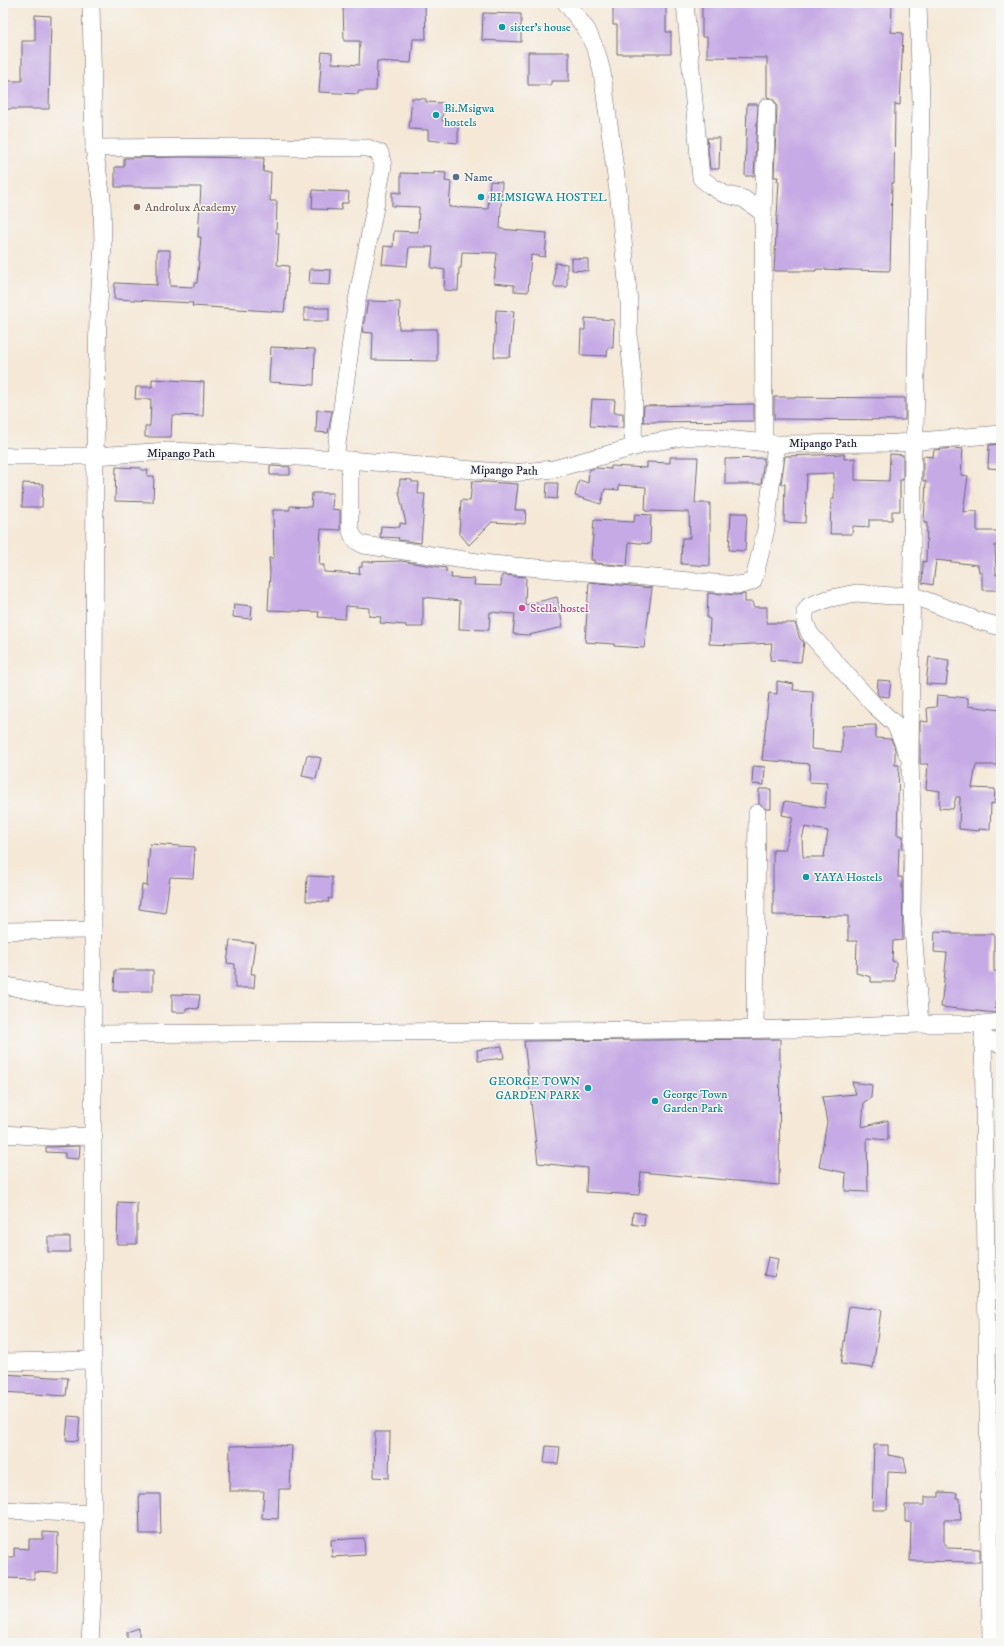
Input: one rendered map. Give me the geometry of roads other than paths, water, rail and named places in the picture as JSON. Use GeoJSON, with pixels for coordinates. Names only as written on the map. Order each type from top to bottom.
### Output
{"type":"FeatureCollection","features":[{"type":"Feature","properties":{"kind":"street"},"geometry":{"type":"LineString","coordinates":[[90,1643],[93,1590],[93,930],[96,456],[98,316],[103,245],[102,198],[94,148],[91,3]]}},
{"type":"Feature","properties":{"kind":"street"},"geometry":{"type":"LineString","coordinates":[[566,3],[587,30],[597,53],[602,72],[619,199],[629,302],[629,340],[634,390],[633,447]]}},
{"type":"Feature","properties":{"kind":"street"},"geometry":{"type":"LineString","coordinates":[[685,3],[701,178],[724,194],[744,199],[763,213]]}},
{"type":"Feature","properties":{"kind":"street"},"geometry":{"type":"LineString","coordinates":[[918,3],[921,102],[915,422],[913,442],[910,762],[912,914],[920,1024]]}},
{"type":"Feature","properties":{"kind":"street"},"geometry":{"type":"LineString","coordinates":[[94,148],[233,146],[368,148],[380,153],[382,166],[356,304],[342,460],[350,527],[352,536],[356,542],[364,545],[491,564],[737,585],[753,581],[766,529],[770,443],[763,213],[767,108]]}},
{"type":"Feature","properties":{"kind":"street","name":"Mipango Path"},"geometry":{"type":"LineString","coordinates":[[3,456],[96,456],[168,451],[342,460],[437,468],[519,472],[554,469],[633,447],[683,437],[770,443],[913,442],[998,431]]}},
{"type":"Feature","properties":{"kind":"street"},"geometry":{"type":"LineString","coordinates":[[910,762],[895,724],[873,704],[810,634],[805,622],[805,612],[809,606],[827,599],[856,594],[892,596],[912,595],[976,620],[1001,627]]}},
{"type":"Feature","properties":{"kind":"street"},"geometry":{"type":"LineString","coordinates":[[755,1029],[757,813]]}},
{"type":"Feature","properties":{"kind":"street"},"geometry":{"type":"LineString","coordinates":[[3,931],[93,930]]}},
{"type":"Feature","properties":{"kind":"street"},"geometry":{"type":"LineString","coordinates":[[3,985],[52,994],[93,999]]}},
{"type":"Feature","properties":{"kind":"street"},"geometry":{"type":"LineString","coordinates":[[983,1032],[1001,1022]]}},
{"type":"Feature","properties":{"kind":"street"},"geometry":{"type":"LineString","coordinates":[[94,1034],[755,1029],[806,1030],[920,1024],[983,1032],[1001,1044]]}},
{"type":"Feature","properties":{"kind":"street"},"geometry":{"type":"LineString","coordinates":[[983,1032],[991,1643]]}},
{"type":"Feature","properties":{"kind":"street"},"geometry":{"type":"LineString","coordinates":[[3,1134],[50,1137],[94,1136]]}},
{"type":"Feature","properties":{"kind":"street"},"geometry":{"type":"LineString","coordinates":[[3,1362],[94,1360]]}},
{"type":"Feature","properties":{"kind":"street"},"geometry":{"type":"LineString","coordinates":[[988,1424],[1001,1445]]}},
{"type":"Feature","properties":{"kind":"street"},"geometry":{"type":"LineString","coordinates":[[3,1510],[93,1514]]}},
{"type":"Feature","properties":{"kind":"place","name":"sister's house"},"geometry":{"type":"Point","coordinates":[502,27]}},
{"type":"Feature","properties":{"kind":"place","name":"Bi.Msigwa hostels"},"geometry":{"type":"Point","coordinates":[436,115]}},
{"type":"Feature","properties":{"kind":"place","name":"Name"},"geometry":{"type":"Point","coordinates":[456,177]}},
{"type":"Feature","properties":{"kind":"place","name":"BI.MSIGWA HOSTEL"},"geometry":{"type":"Point","coordinates":[481,197]}},
{"type":"Feature","properties":{"kind":"place","name":"Androlux Academy"},"geometry":{"type":"Point","coordinates":[137,207]}},
{"type":"Feature","properties":{"kind":"place","name":"Stella hostel"},"geometry":{"type":"Point","coordinates":[522,608]}},
{"type":"Feature","properties":{"kind":"place","name":"YAYA Hostels"},"geometry":{"type":"Point","coordinates":[806,877]}},
{"type":"Feature","properties":{"kind":"place","name":"GEORGE TOWN GARDEN PARK"},"geometry":{"type":"Point","coordinates":[588,1088]}},
{"type":"Feature","properties":{"kind":"place","name":"George Town Garden Park"},"geometry":{"type":"Point","coordinates":[655,1101]}}]}
